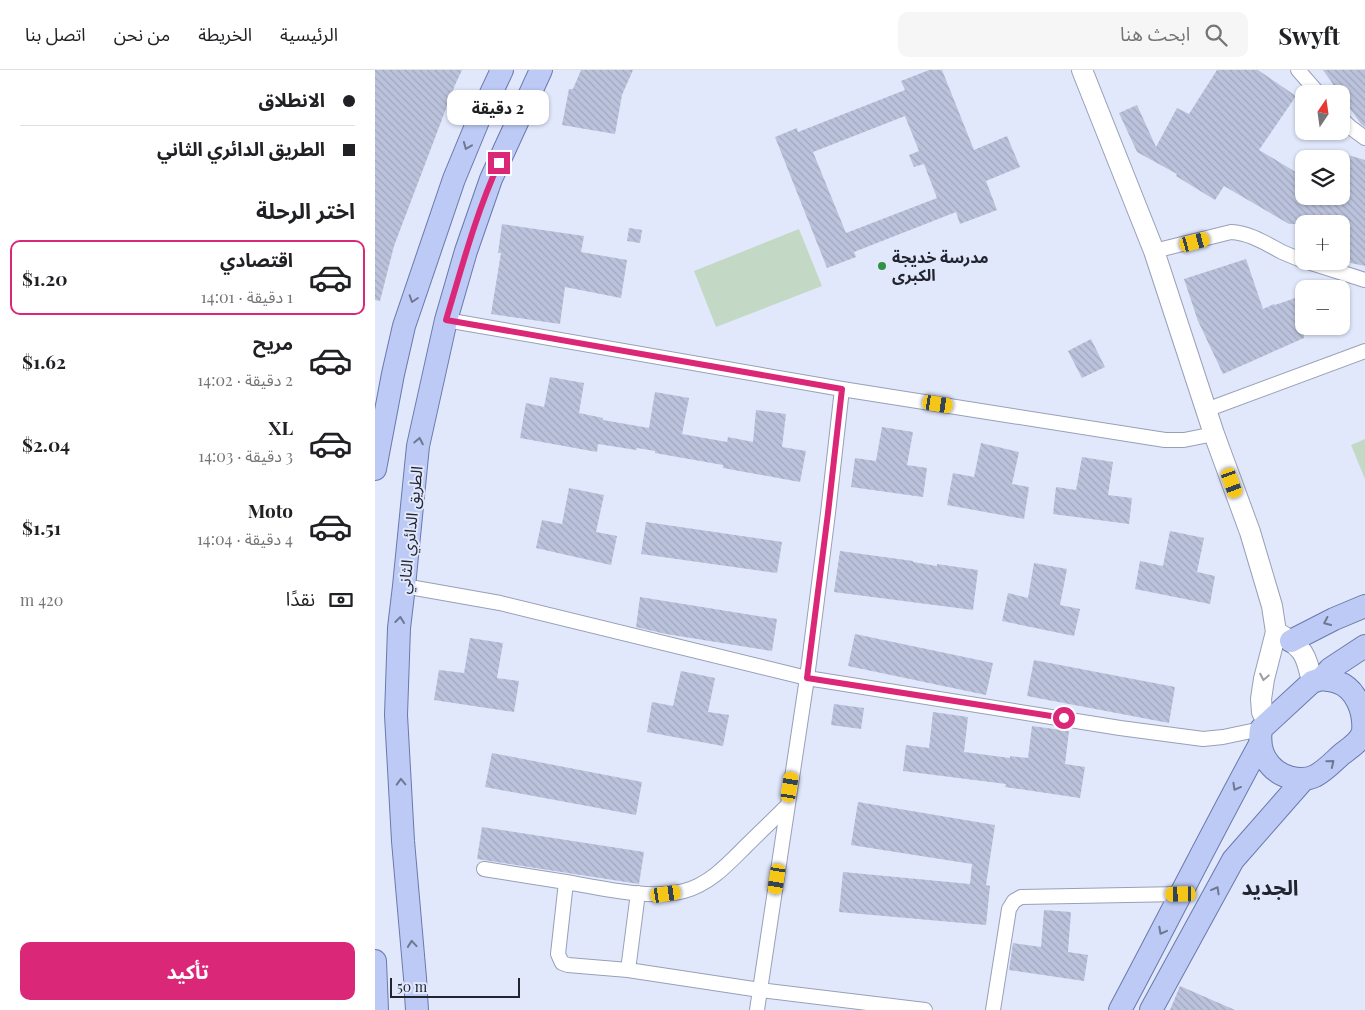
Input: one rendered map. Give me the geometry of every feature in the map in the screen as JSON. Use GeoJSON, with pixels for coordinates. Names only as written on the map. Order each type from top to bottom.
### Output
{"type":"FeatureCollection","features":[{"type":"Feature","properties":{"kind":"main road"},"geometry":{"type":"LineString","coordinates":[[375,468],[404,326],[454,179],[477,121],[502,70]]}},
{"type":"Feature","properties":{"kind":"main road","name":"الطريق الدائري الثاني"},"geometry":{"type":"LineString","coordinates":[[417,1010],[403,841],[396,715],[399,628],[418,446],[446,320],[466,251],[491,179],[541,70]]}},
{"type":"Feature","properties":{"kind":"main road"},"geometry":{"type":"LineString","coordinates":[[1284,636],[1365,606]]}},
{"type":"Feature","properties":{"kind":"main road"},"geometry":{"type":"LineString","coordinates":[[1120,1010],[1263,732],[1330,669],[1365,646]]}},
{"type":"Feature","properties":{"kind":"main road"},"geometry":{"type":"LineString","coordinates":[[1263,732],[1265,759],[1275,771],[1289,778],[1304,779],[1315,776],[1358,742],[1364,731],[1365,716],[1360,701],[1350,689],[1337,682],[1317,681]]}},
{"type":"Feature","properties":{"kind":"main road"},"geometry":{"type":"LineString","coordinates":[[1151,1010],[1233,860],[1304,779]]}},
{"type":"Feature","properties":{"kind":"main road"},"geometry":{"type":"LineString","coordinates":[[375,962],[377,1010]]}},
{"type":"Feature","properties":{"kind":"main road"},"geometry":{"type":"LineString","coordinates":[[415,978],[432,1010]]}},
{"type":"Feature","properties":{"kind":"street"},"geometry":{"type":"LineString","coordinates":[[1082,70],[1154,251],[1214,434],[1250,532],[1272,606],[1284,636],[1300,649],[1317,681]]}},
{"type":"Feature","properties":{"kind":"street"},"geometry":{"type":"LineString","coordinates":[[1297,70],[1311,85]]}},
{"type":"Feature","properties":{"kind":"street"},"geometry":{"type":"LineString","coordinates":[[1350,127],[1365,138]]}},
{"type":"Feature","properties":{"kind":"street"},"geometry":{"type":"LineString","coordinates":[[1154,251],[1231,232],[1241,232],[1295,257]]}},
{"type":"Feature","properties":{"kind":"street"},"geometry":{"type":"LineString","coordinates":[[1333,270],[1365,280]]}},
{"type":"Feature","properties":{"kind":"street"},"geometry":{"type":"LineString","coordinates":[[446,320],[842,389],[1165,440],[1184,440],[1214,434]]}},
{"type":"Feature","properties":{"kind":"street"},"geometry":{"type":"LineString","coordinates":[[1206,410],[1365,351]]}},
{"type":"Feature","properties":{"kind":"street"},"geometry":{"type":"LineString","coordinates":[[757,1010],[807,678],[842,389]]}},
{"type":"Feature","properties":{"kind":"street"},"geometry":{"type":"LineString","coordinates":[[404,586],[500,603],[807,678],[1120,728],[1203,739],[1263,732],[1261,699],[1264,679],[1284,636]]}},
{"type":"Feature","properties":{"kind":"street"},"geometry":{"type":"LineString","coordinates":[[484,869],[638,893],[666,894],[685,891],[719,873],[788,805]]}},
{"type":"Feature","properties":{"kind":"street"},"geometry":{"type":"LineString","coordinates":[[566,882],[558,954],[562,963],[628,970],[760,990],[925,1010]]}},
{"type":"Feature","properties":{"kind":"street"},"geometry":{"type":"LineString","coordinates":[[628,970],[638,893]]}},
{"type":"Feature","properties":{"kind":"street"},"geometry":{"type":"LineString","coordinates":[[993,1010],[1009,909],[1014,901],[1021,897],[1181,894]]}},
{"type":"Feature","properties":{"kind":"green space"},"geometry":{"type":"Polygon","coordinates":[[[799,229],[822,286],[716,327],[694,271],[799,229]]]}},
{"type":"Feature","properties":{"kind":"green space"},"geometry":{"type":"Polygon","coordinates":[[[1365,439],[1365,479],[1351,445],[1365,439]]]}},
{"type":"Feature","properties":{"kind":"building"},"geometry":{"type":"Polygon","coordinates":[[[375,70],[462,70],[394,246],[380,301],[375,300],[375,70]]]}},
{"type":"Feature","properties":{"kind":"building"},"geometry":{"type":"Polygon","coordinates":[[[581,70],[633,70],[622,95],[615,134],[562,125],[569,89],[573,89],[581,70]]]}},
{"type":"Feature","properties":{"kind":"building"},"geometry":{"type":"Polygon","coordinates":[[[929,70],[942,70],[974,150],[1007,136],[1020,167],[986,181],[997,210],[960,224],[956,212],[854,252],[856,257],[827,268],[775,137],[797,128],[798,132],[905,90],[901,81],[929,70]],[[905,116],[813,152],[846,233],[937,198],[924,164],[914,167],[909,155],[919,151],[905,116]]]}},
{"type":"Feature","properties":{"kind":"building"},"geometry":{"type":"Polygon","coordinates":[[[1217,70],[1258,70],[1295,95],[1259,150],[1295,172],[1295,205],[1350,205],[1350,156],[1365,160],[1365,266],[1350,263],[1350,215],[1295,215],[1295,224],[1289,224],[1224,186],[1215,200],[1176,176],[1177,174],[1137,152],[1119,113],[1137,105],[1156,147],[1177,108],[1189,114],[1217,70]]]}},
{"type":"Feature","properties":{"kind":"building"},"geometry":{"type":"Polygon","coordinates":[[[1323,70],[1365,70],[1365,127],[1350,109],[1350,85],[1334,85],[1323,70]]]}},
{"type":"Feature","properties":{"kind":"building"},"geometry":{"type":"Polygon","coordinates":[[[502,224],[584,236],[581,252],[627,260],[621,298],[565,287],[560,324],[491,314],[501,253],[498,253],[502,224]]]}},
{"type":"Feature","properties":{"kind":"building"},"geometry":{"type":"Polygon","coordinates":[[[629,228],[642,230],[640,243],[627,241],[629,228]]]}},
{"type":"Feature","properties":{"kind":"building"},"geometry":{"type":"Polygon","coordinates":[[[1246,259],[1263,309],[1295,298],[1295,335],[1304,335],[1304,338],[1223,374],[1198,321],[1184,279],[1246,259]]]}},
{"type":"Feature","properties":{"kind":"building"},"geometry":{"type":"Polygon","coordinates":[[[1091,339],[1105,367],[1082,378],[1068,351],[1091,339]]]}},
{"type":"Feature","properties":{"kind":"building"},"geometry":{"type":"Polygon","coordinates":[[[550,377],[584,383],[579,413],[603,418],[603,420],[649,428],[655,392],[689,398],[682,434],[727,442],[728,437],[753,442],[756,410],[786,414],[782,447],[806,451],[800,482],[723,468],[723,465],[637,448],[636,450],[598,444],[597,452],[520,438],[526,403],[544,407],[550,377]]]}},
{"type":"Feature","properties":{"kind":"building"},"geometry":{"type":"Polygon","coordinates":[[[882,427],[913,432],[907,465],[927,468],[923,497],[851,487],[855,458],[876,461],[882,427]]]}},
{"type":"Feature","properties":{"kind":"building"},"geometry":{"type":"Polygon","coordinates":[[[981,443],[1019,452],[1012,484],[1029,487],[1024,519],[947,505],[953,473],[974,477],[981,443]]]}},
{"type":"Feature","properties":{"kind":"building"},"geometry":{"type":"Polygon","coordinates":[[[1082,457],[1113,462],[1108,495],[1132,498],[1129,524],[1053,514],[1056,487],[1076,490],[1082,457]]]}},
{"type":"Feature","properties":{"kind":"building"},"geometry":{"type":"Polygon","coordinates":[[[569,488],[604,495],[596,532],[617,536],[611,565],[536,548],[542,520],[562,524],[569,488]]]}},
{"type":"Feature","properties":{"kind":"building"},"geometry":{"type":"Polygon","coordinates":[[[646,522],[782,542],[777,573],[641,554],[646,522]]]}},
{"type":"Feature","properties":{"kind":"building"},"geometry":{"type":"Polygon","coordinates":[[[1170,531],[1204,538],[1197,572],[1215,576],[1210,604],[1135,589],[1140,561],[1163,566],[1170,531]]]}},
{"type":"Feature","properties":{"kind":"building"},"geometry":{"type":"Polygon","coordinates":[[[840,551],[937,566],[937,564],[978,570],[973,610],[834,592],[840,551]]]}},
{"type":"Feature","properties":{"kind":"building"},"geometry":{"type":"Polygon","coordinates":[[[1034,563],[1067,569],[1060,605],[1080,609],[1074,636],[1002,621],[1008,593],[1028,598],[1034,563]]]}},
{"type":"Feature","properties":{"kind":"building"},"geometry":{"type":"Polygon","coordinates":[[[640,597],[777,619],[772,651],[666,634],[636,627],[640,597]]]}},
{"type":"Feature","properties":{"kind":"building"},"geometry":{"type":"Polygon","coordinates":[[[855,634],[993,663],[986,695],[848,666],[855,634]]]}},
{"type":"Feature","properties":{"kind":"building"},"geometry":{"type":"Polygon","coordinates":[[[470,638],[503,643],[497,678],[519,681],[514,712],[434,700],[439,670],[464,673],[470,638]]]}},
{"type":"Feature","properties":{"kind":"building"},"geometry":{"type":"Polygon","coordinates":[[[1034,660],[1175,687],[1169,723],[1027,696],[1034,660]]]}},
{"type":"Feature","properties":{"kind":"building"},"geometry":{"type":"Polygon","coordinates":[[[681,671],[715,678],[708,712],[729,715],[723,746],[647,732],[652,702],[673,706],[681,671]]]}},
{"type":"Feature","properties":{"kind":"building"},"geometry":{"type":"Polygon","coordinates":[[[834,704],[864,708],[861,729],[831,725],[834,704]]]}},
{"type":"Feature","properties":{"kind":"building"},"geometry":{"type":"Polygon","coordinates":[[[933,712],[968,717],[964,752],[1010,758],[1010,756],[1028,758],[1032,726],[1069,731],[1065,764],[1085,767],[1080,798],[1005,787],[1006,784],[903,771],[906,745],[929,748],[933,712]]]}},
{"type":"Feature","properties":{"kind":"building"},"geometry":{"type":"Polygon","coordinates":[[[492,753],[642,782],[636,815],[485,787],[492,753]]]}},
{"type":"Feature","properties":{"kind":"building"},"geometry":{"type":"Polygon","coordinates":[[[858,802],[995,825],[986,885],[990,886],[986,925],[839,912],[843,872],[970,884],[972,864],[851,845],[858,802]]]}},
{"type":"Feature","properties":{"kind":"building"},"geometry":{"type":"Polygon","coordinates":[[[482,827],[644,852],[639,884],[477,859],[482,827]]]}},
{"type":"Feature","properties":{"kind":"building"},"geometry":{"type":"Polygon","coordinates":[[[1044,910],[1071,912],[1068,952],[1088,955],[1084,981],[1009,970],[1013,943],[1041,947],[1044,910]]]}},
{"type":"Feature","properties":{"kind":"building"},"geometry":{"type":"Polygon","coordinates":[[[1180,986],[1235,1010],[1170,1010],[1180,986]]]}},
{"type":"Feature","properties":{"kind":"place","name":"مدرسة خديجة الكبرى"},"geometry":{"type":"Point","coordinates":[882,266]}},
{"type":"Feature","properties":{"kind":"district","name":"الجديد"},"geometry":{"type":"Point","coordinates":[1270,888]}},
{"type":"Feature","properties":{"kind":"route"},"geometry":{"type":"LineString","coordinates":[[499,163],[491,179],[466,251],[446,320],[842,389],[807,678],[1064,718]]}}]}
